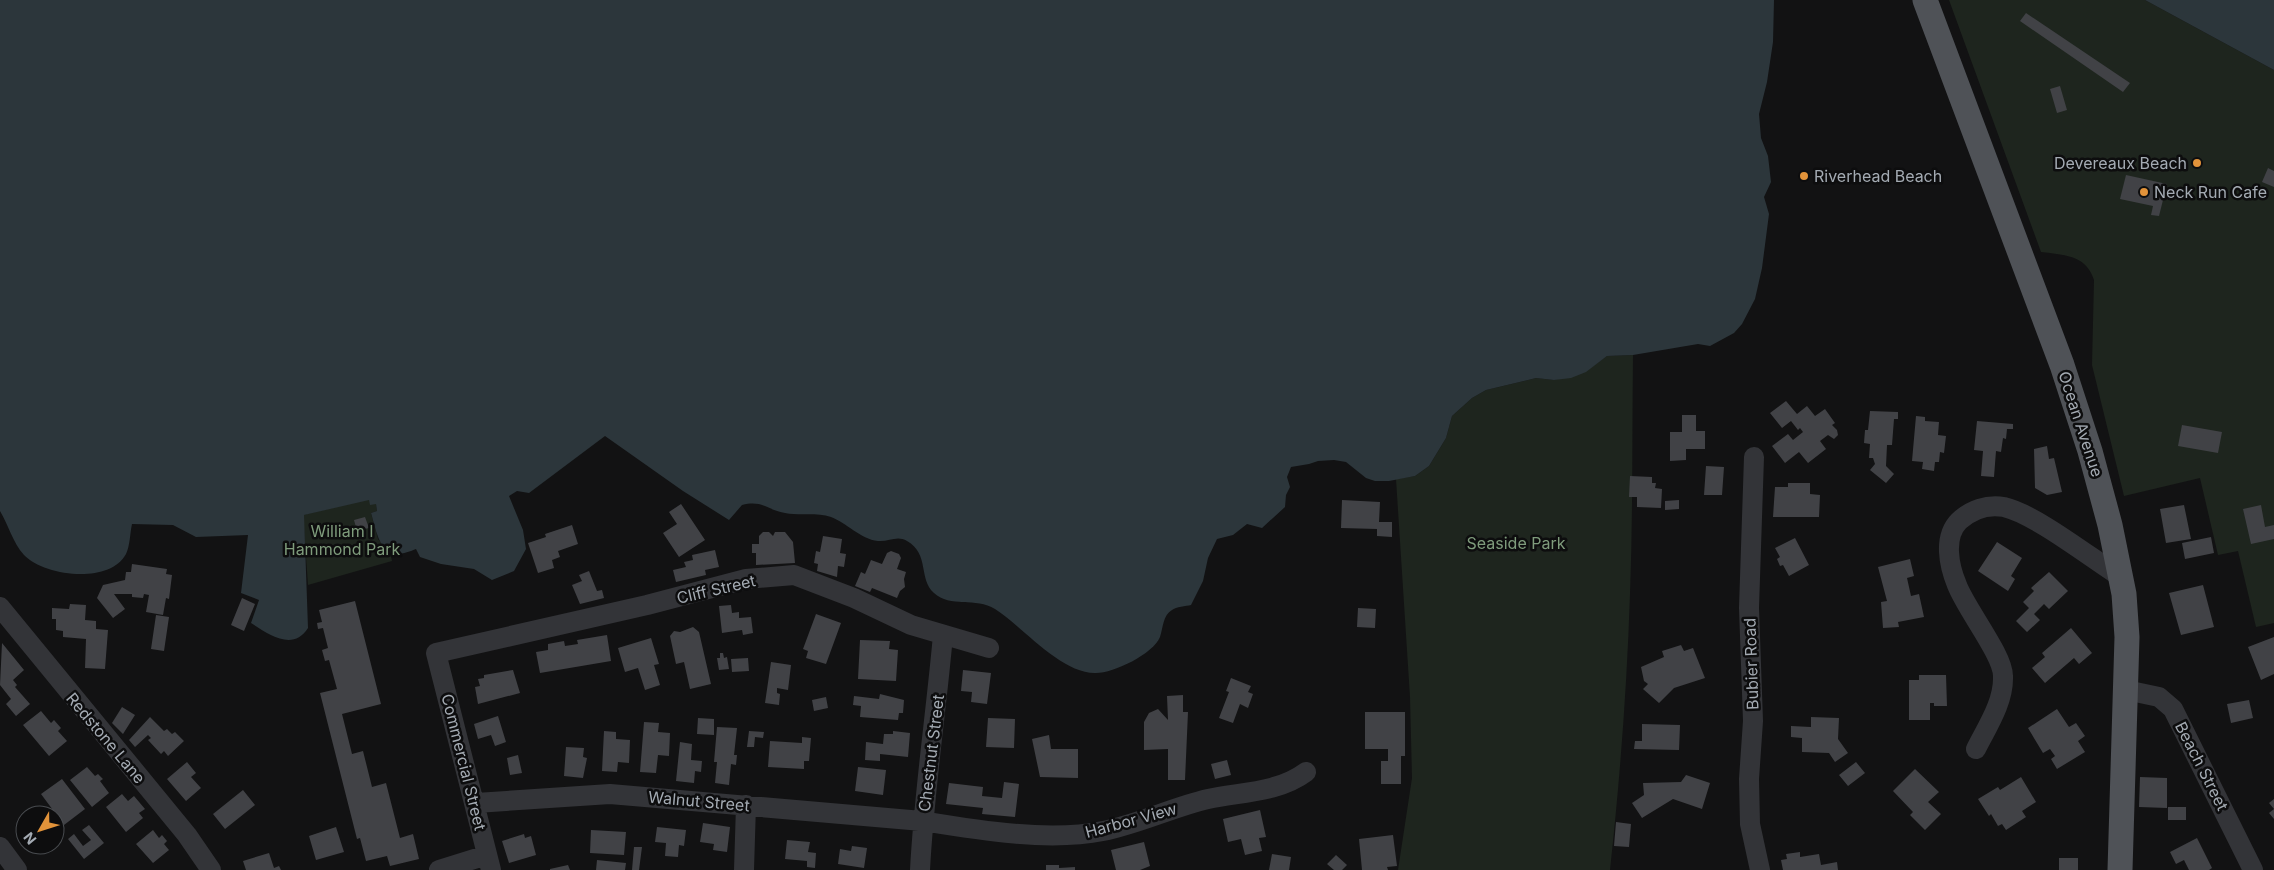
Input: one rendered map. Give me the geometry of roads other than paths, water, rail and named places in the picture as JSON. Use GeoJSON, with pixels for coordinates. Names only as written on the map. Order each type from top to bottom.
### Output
{"type":"FeatureCollection","features":[{"type":"Feature","properties":{"kind":"main road","name":"Ocean Avenue"},"geometry":{"type":"LineString","coordinates":[[1925,0],[2066,375],[2098,477],[2121,577],[2126,628],[2126,690],[2120,870]]}},
{"type":"Feature","properties":{"kind":"street","name":"Bubier Road"},"geometry":{"type":"LineString","coordinates":[[1754,457],[1749,608],[1753,721],[1749,778],[1750,824],[1760,870]]}},
{"type":"Feature","properties":{"kind":"street"},"geometry":{"type":"LineString","coordinates":[[1976,749],[2001,697],[2004,674],[1998,657],[1967,608],[1953,575],[1949,540],[1957,523],[1970,512],[1985,507],[2004,507],[2026,515],[2121,577]]}},
{"type":"Feature","properties":{"kind":"street","name":"Cliff Street"},"geometry":{"type":"LineString","coordinates":[[436,653],[515,636],[746,579],[794,575],[854,598],[911,625],[989,648]]}},
{"type":"Feature","properties":{"kind":"street","name":"Redstone Lane"},"geometry":{"type":"LineString","coordinates":[[0,607],[187,835],[211,870]]}},
{"type":"Feature","properties":{"kind":"street","name":"Chestnut Street"},"geometry":{"type":"LineString","coordinates":[[920,870],[922,821],[935,729],[943,635]]}},
{"type":"Feature","properties":{"kind":"street","name":"Commercial Street"},"geometry":{"type":"LineString","coordinates":[[436,653],[476,803],[489,863]]}},
{"type":"Feature","properties":{"kind":"street","name":"Beach Street"},"geometry":{"type":"LineString","coordinates":[[2126,690],[2156,696],[2164,700],[2172,709],[2252,870]]}},
{"type":"Feature","properties":{"kind":"street","name":"Harbor View"},"geometry":{"type":"LineString","coordinates":[[922,821],[971,829],[1047,837],[1079,834],[1130,824],[1206,799],[1262,790],[1298,778],[1306,772]]}},
{"type":"Feature","properties":{"kind":"street","name":"Walnut Street"},"geometry":{"type":"LineString","coordinates":[[476,803],[610,794],[922,821]]}},
{"type":"Feature","properties":{"kind":"street"},"geometry":{"type":"LineString","coordinates":[[744,870],[746,805]]}},
{"type":"Feature","properties":{"kind":"street"},"geometry":{"type":"LineString","coordinates":[[0,847],[17,870]]}},
{"type":"Feature","properties":{"kind":"street"},"geometry":{"type":"LineString","coordinates":[[439,870],[489,863]]}},
{"type":"Feature","properties":{"kind":"place","name":"Devereaux Beach"},"geometry":{"type":"Point","coordinates":[2197,163]}},
{"type":"Feature","properties":{"kind":"place","name":"Riverhead Beach"},"geometry":{"type":"Point","coordinates":[1804,176]}},
{"type":"Feature","properties":{"kind":"place","name":"Neck Run Cafe"},"geometry":{"type":"Point","coordinates":[2144,192]}},
{"type":"Feature","properties":{"kind":"park label","name":"William I Hammond Park"},"geometry":{"type":"Point","coordinates":[342,540]}},
{"type":"Feature","properties":{"kind":"park label","name":"Seaside Park"},"geometry":{"type":"Point","coordinates":[1516,543]}}]}
